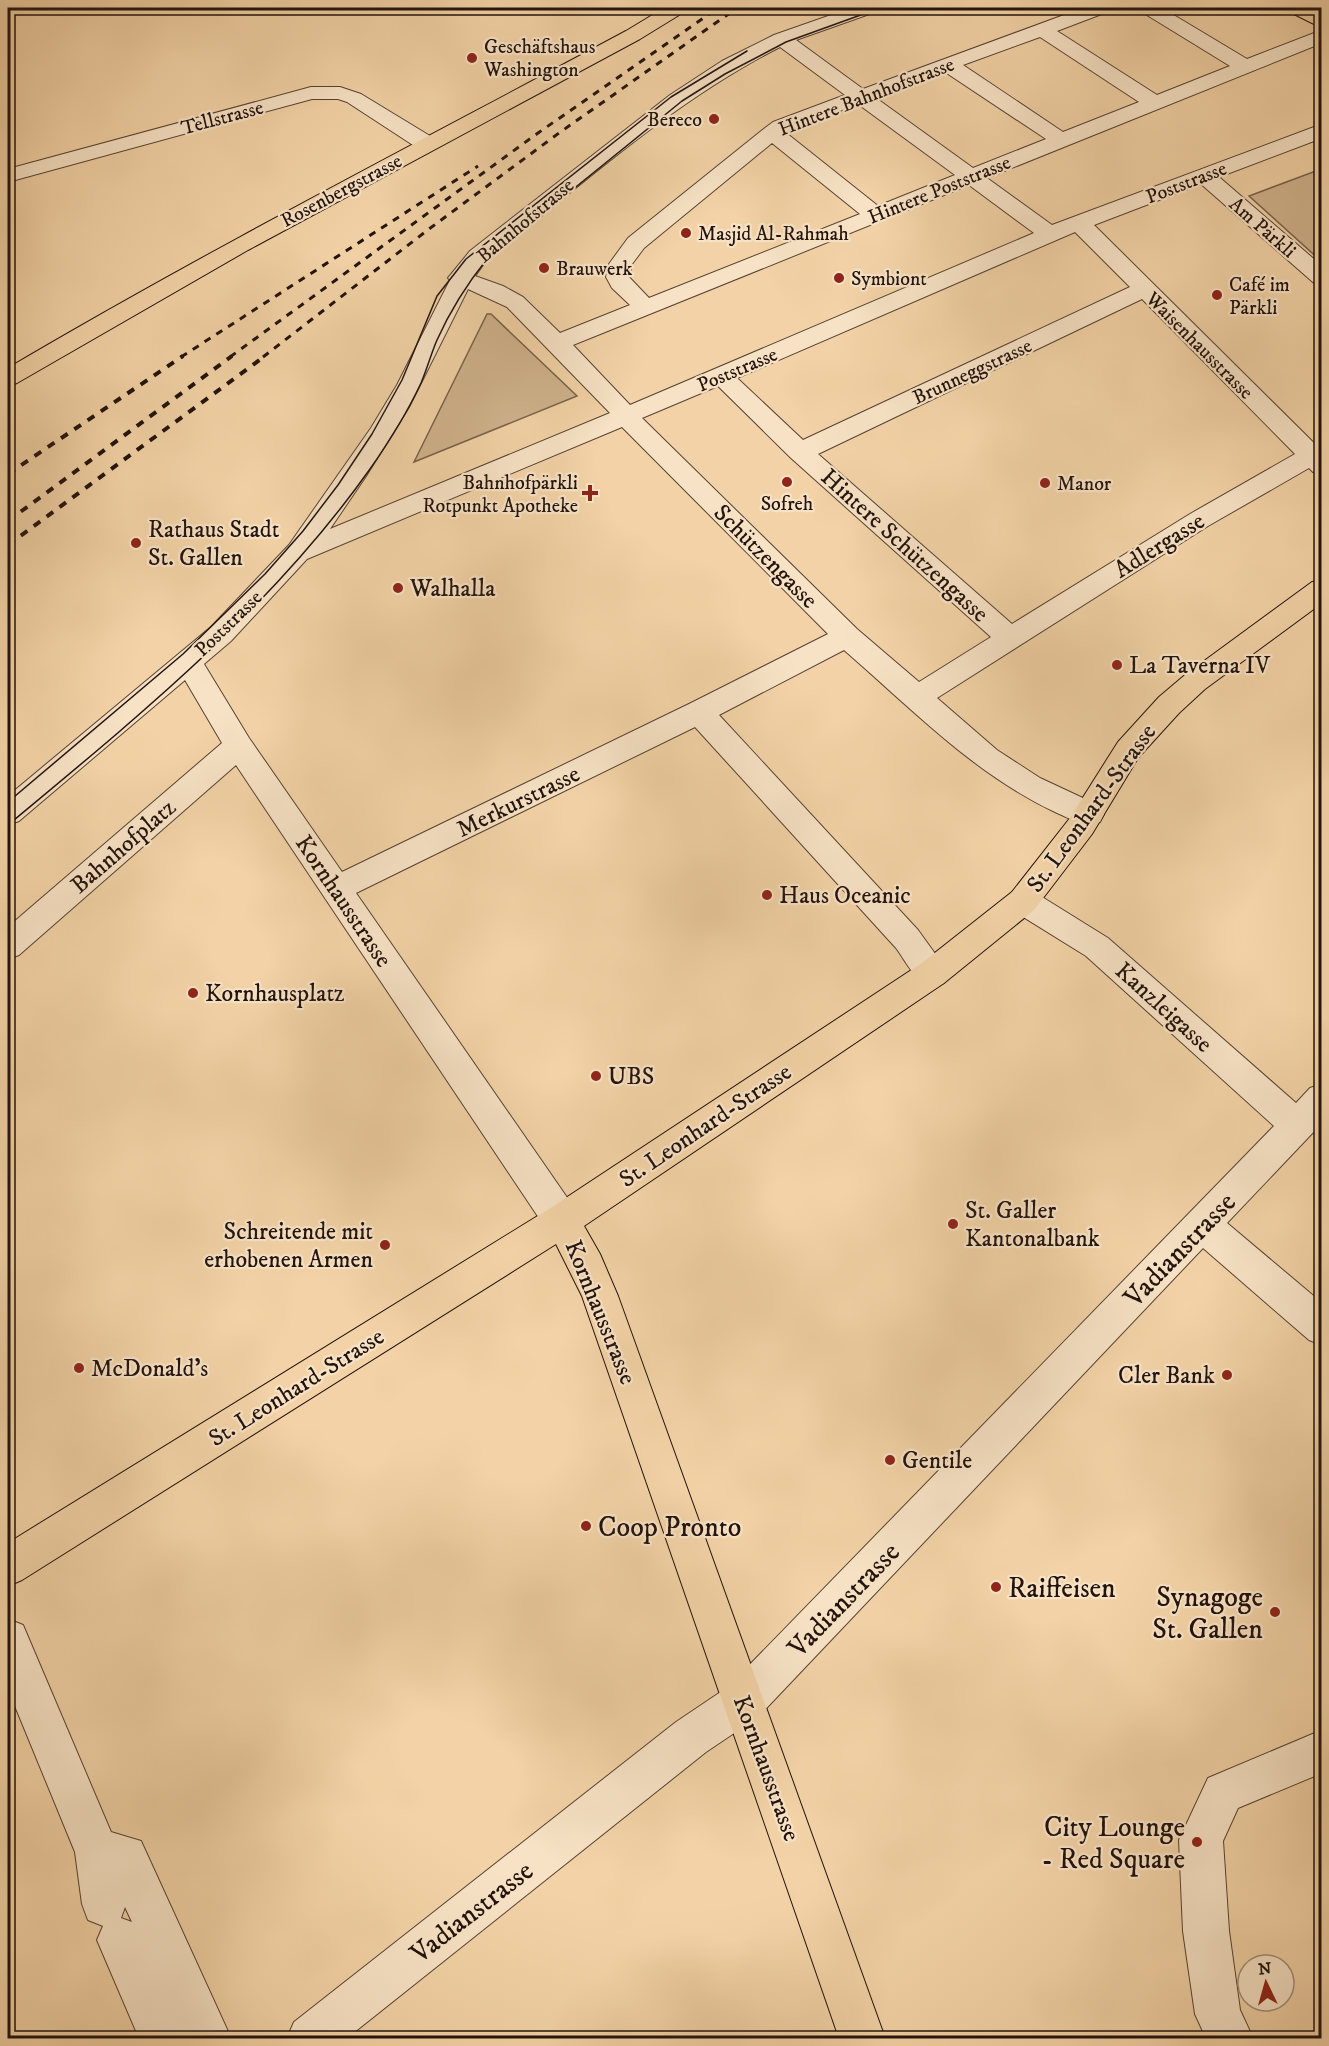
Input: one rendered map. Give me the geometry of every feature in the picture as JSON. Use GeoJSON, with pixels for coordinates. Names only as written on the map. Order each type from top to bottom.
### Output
{"type":"FeatureCollection","features":[{"type":"Feature","properties":{"kind":"main road","name":"Rosenbergstrasse"},"geometry":{"type":"LineString","coordinates":[[8,378],[94,326],[427,144],[633,35],[677,8]]}},
{"type":"Feature","properties":{"kind":"main road"},"geometry":{"type":"LineString","coordinates":[[1297,8],[1322,22]]}},
{"type":"Feature","properties":{"kind":"main road","name":"St. Leonhard-Strasse"},"geometry":{"type":"LineString","coordinates":[[8,1566],[562,1221],[933,973],[1023,901],[1055,862],[1089,814],[1128,750],[1169,705],[1195,682],[1322,589]]}},
{"type":"Feature","properties":{"kind":"main road","name":"Kornhausstrasse"},"geometry":{"type":"LineString","coordinates":[[562,1221],[587,1266],[600,1296],[862,2038]]}},
{"type":"Feature","properties":{"kind":"street","name":"Bahnhofstrasse"},"geometry":{"type":"LineString","coordinates":[[298,552],[381,436],[411,382],[460,279],[478,256],[676,99],[729,65],[782,39],[868,8]]}},
{"type":"Feature","properties":{"kind":"street","name":"Hintere Bahnhofstrasse"},"geometry":{"type":"LineString","coordinates":[[645,307],[619,282],[616,274],[618,265],[636,243],[780,126],[1100,8]]}},
{"type":"Feature","properties":{"kind":"street"},"geometry":{"type":"LineString","coordinates":[[1149,8],[1245,66]]}},
{"type":"Feature","properties":{"kind":"street"},"geometry":{"type":"LineString","coordinates":[[1041,29],[1155,103]]}},
{"type":"Feature","properties":{"kind":"street","name":"Hintere Poststrasse"},"geometry":{"type":"LineString","coordinates":[[557,343],[1322,36]]}},
{"type":"Feature","properties":{"kind":"street"},"geometry":{"type":"LineString","coordinates":[[782,39],[1050,234]]}},
{"type":"Feature","properties":{"kind":"street"},"geometry":{"type":"LineString","coordinates":[[947,64],[1061,140]]}},
{"type":"Feature","properties":{"kind":"street","name":"Tellstrasse"},"geometry":{"type":"LineString","coordinates":[[8,176],[318,92],[340,93],[354,98],[427,144]]}},
{"type":"Feature","properties":{"kind":"street","name":"Poststrasse"},"geometry":{"type":"LineString","coordinates":[[188,661],[221,634],[298,552],[721,376],[1050,234],[1322,130]]}},
{"type":"Feature","properties":{"kind":"street"},"geometry":{"type":"LineString","coordinates":[[772,132],[875,215]]}},
{"type":"Feature","properties":{"kind":"street","name":"Am Pärkli"},"geometry":{"type":"LineString","coordinates":[[1204,175],[1322,279]]}},
{"type":"Feature","properties":{"kind":"street","name":"Waisenhausstrasse"},"geometry":{"type":"LineString","coordinates":[[1079,223],[1316,461]]}},
{"type":"Feature","properties":{"kind":"street","name":"Schützengasse"},"geometry":{"type":"LineString","coordinates":[[460,279],[495,291],[515,302],[847,636],[987,758],[1018,779],[1089,814]]}},
{"type":"Feature","properties":{"kind":"street","name":"Brunneggstrasse"},"geometry":{"type":"LineString","coordinates":[[800,452],[1144,289]]}},
{"type":"Feature","properties":{"kind":"street","name":"Hintere Schützengasse"},"geometry":{"type":"LineString","coordinates":[[721,376],[800,452],[1010,638],[917,697]]}},
{"type":"Feature","properties":{"kind":"street","name":"Adlergasse"},"geometry":{"type":"LineString","coordinates":[[1010,638],[1199,520],[1316,461]]}},
{"type":"Feature","properties":{"kind":"street","name":"Merkurstrasse"},"geometry":{"type":"LineString","coordinates":[[336,889],[699,712],[847,636]]}},
{"type":"Feature","properties":{"kind":"street"},"geometry":{"type":"LineString","coordinates":[[8,813],[188,661]]}},
{"type":"Feature","properties":{"kind":"street","name":"Kornhausstrasse"},"geometry":{"type":"LineString","coordinates":[[188,661],[239,746],[562,1221]]}},
{"type":"Feature","properties":{"kind":"street"},"geometry":{"type":"LineString","coordinates":[[699,712],[907,939],[933,973]]}},
{"type":"Feature","properties":{"kind":"street","name":"Bahnhofplatz"},"geometry":{"type":"LineString","coordinates":[[8,946],[239,746]]}},
{"type":"Feature","properties":{"kind":"street","name":"Kanzleigasse"},"geometry":{"type":"LineString","coordinates":[[1023,901],[1096,947],[1309,1112]]}},
{"type":"Feature","properties":{"kind":"street","name":"Vadianstrasse"},"geometry":{"type":"LineString","coordinates":[[310,2038],[691,1737],[743,1702],[1309,1112]]}},
{"type":"Feature","properties":{"kind":"street"},"geometry":{"type":"LineString","coordinates":[[1203,1225],[1322,1327]]}},
{"type":"Feature","properties":{"kind":"street"},"geometry":{"type":"LineString","coordinates":[[8,1640],[97,1852],[112,1922],[162,2038]]}},
{"type":"Feature","properties":{"kind":"street"},"geometry":{"type":"LineString","coordinates":[[1230,2038],[1218,2014],[1206,1931],[1201,1840],[1223,1793],[1322,1751]]}},
{"type":"Feature","properties":{"kind":"street"},"geometry":{"type":"LineString","coordinates":[[97,1852],[125,1857],[208,2038]]}},
{"type":"Feature","properties":{"kind":"shaded area"},"geometry":{"type":"Polygon","coordinates":[[[1321,169],[1321,261],[1249,196],[1321,169]]]}},
{"type":"Feature","properties":{"kind":"shaded area"},"geometry":{"type":"Polygon","coordinates":[[[487,314],[491,314],[577,396],[414,462],[487,314]]]}},
{"type":"Feature","properties":{"kind":"tram line"},"geometry":{"type":"LineString","coordinates":[[8,825],[201,659],[290,568],[331,520],[370,469],[397,427],[421,383],[447,319],[487,259],[682,101],[725,74],[786,42],[880,8]]}},
{"type":"Feature","properties":{"kind":"tram line"},"geometry":{"type":"LineString","coordinates":[[8,802],[183,654],[265,574],[303,531],[338,485],[372,434],[402,380],[437,296],[466,259],[671,97],[747,51]]}},
{"type":"Feature","properties":{"kind":"railway"},"geometry":{"type":"LineString","coordinates":[[230,357],[538,133],[718,8]]}},
{"type":"Feature","properties":{"kind":"railway"},"geometry":{"type":"LineString","coordinates":[[263,357],[429,229],[559,133],[737,8]]}},
{"type":"Feature","properties":{"kind":"railway"},"geometry":{"type":"LineString","coordinates":[[181,357],[478,166]]}},
{"type":"Feature","properties":{"kind":"railway"},"geometry":{"type":"LineString","coordinates":[[8,474],[183,356]]}},
{"type":"Feature","properties":{"kind":"railway"},"geometry":{"type":"LineString","coordinates":[[8,521],[232,356]]}},
{"type":"Feature","properties":{"kind":"railway"},"geometry":{"type":"LineString","coordinates":[[8,545],[265,356]]}},
{"type":"Feature","properties":{"kind":"place","name":"Geschäftshaus Washington"},"geometry":{"type":"Point","coordinates":[472,58]}},
{"type":"Feature","properties":{"kind":"place","name":"Bereco"},"geometry":{"type":"Point","coordinates":[714,119]}},
{"type":"Feature","properties":{"kind":"place","name":"Masjid Al-Rahmah"},"geometry":{"type":"Point","coordinates":[686,233]}},
{"type":"Feature","properties":{"kind":"place","name":"Brauwerk"},"geometry":{"type":"Point","coordinates":[544,268]}},
{"type":"Feature","properties":{"kind":"place","name":"Symbiont"},"geometry":{"type":"Point","coordinates":[839,278]}},
{"type":"Feature","properties":{"kind":"place","name":"Café im Pärkli"},"geometry":{"type":"Point","coordinates":[1217,295]}},
{"type":"Feature","properties":{"kind":"place","name":"Sofreh"},"geometry":{"type":"Point","coordinates":[787,482]}},
{"type":"Feature","properties":{"kind":"place","name":"Manor"},"geometry":{"type":"Point","coordinates":[1045,483]}},
{"type":"Feature","properties":{"kind":"place","name":"Bahnhofpärkli Rotpunkt Apotheke"},"geometry":{"type":"Point","coordinates":[590,493]}},
{"type":"Feature","properties":{"kind":"place","name":"Rathaus Stadt St. Gallen"},"geometry":{"type":"Point","coordinates":[136,543]}},
{"type":"Feature","properties":{"kind":"place","name":"Walhalla"},"geometry":{"type":"Point","coordinates":[398,588]}},
{"type":"Feature","properties":{"kind":"place","name":"La Taverna IV"},"geometry":{"type":"Point","coordinates":[1117,665]}},
{"type":"Feature","properties":{"kind":"place","name":"Haus Oceanic"},"geometry":{"type":"Point","coordinates":[767,895]}},
{"type":"Feature","properties":{"kind":"place","name":"Kornhausplatz"},"geometry":{"type":"Point","coordinates":[193,993]}},
{"type":"Feature","properties":{"kind":"place","name":"UBS"},"geometry":{"type":"Point","coordinates":[596,1076]}},
{"type":"Feature","properties":{"kind":"place","name":"St. Galler Kantonalbank"},"geometry":{"type":"Point","coordinates":[953,1224]}},
{"type":"Feature","properties":{"kind":"place","name":"Schreitende mit erhobenen Armen"},"geometry":{"type":"Point","coordinates":[385,1245]}},
{"type":"Feature","properties":{"kind":"place","name":"McDonald's"},"geometry":{"type":"Point","coordinates":[79,1368]}},
{"type":"Feature","properties":{"kind":"place","name":"Cler Bank"},"geometry":{"type":"Point","coordinates":[1227,1375]}},
{"type":"Feature","properties":{"kind":"place","name":"Gentile"},"geometry":{"type":"Point","coordinates":[890,1460]}},
{"type":"Feature","properties":{"kind":"place","name":"Coop Pronto"},"geometry":{"type":"Point","coordinates":[586,1526]}},
{"type":"Feature","properties":{"kind":"place","name":"Raiffeisen"},"geometry":{"type":"Point","coordinates":[996,1587]}},
{"type":"Feature","properties":{"kind":"place","name":"Synagoge St. Gallen"},"geometry":{"type":"Point","coordinates":[1275,1612]}},
{"type":"Feature","properties":{"kind":"place","name":"City Lounge - Red Square"},"geometry":{"type":"Point","coordinates":[1197,1842]}}]}
